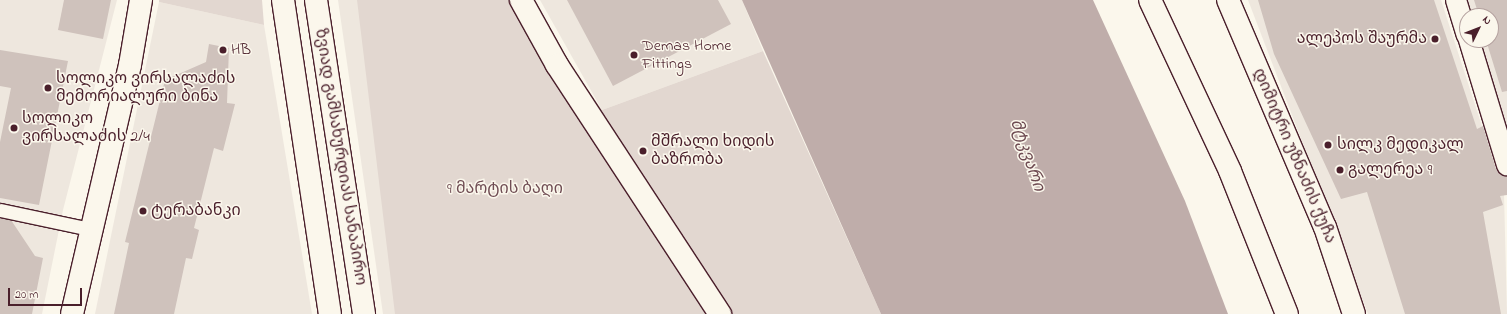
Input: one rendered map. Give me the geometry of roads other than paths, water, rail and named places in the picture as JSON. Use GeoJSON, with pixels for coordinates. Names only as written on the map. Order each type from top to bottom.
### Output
{"type":"FeatureCollection","features":[{"type":"Feature","properties":{"kind":"main road"},"geometry":{"type":"LineString","coordinates":[[72,314],[90,229],[130,65],[141,0]]}},
{"type":"Feature","properties":{"kind":"main road","name":"ზვიად გამსახურდიას სანაპირო"},"geometry":{"type":"LineString","coordinates":[[283,0],[330,314]]}},
{"type":"Feature","properties":{"kind":"main road","name":"ზვიად გამსახურდიას სანაპირო"},"geometry":{"type":"LineString","coordinates":[[316,0],[364,314]]}},
{"type":"Feature","properties":{"kind":"main road"},"geometry":{"type":"LineString","coordinates":[[521,0],[557,66],[720,314]]}},
{"type":"Feature","properties":{"kind":"main road"},"geometry":{"type":"LineString","coordinates":[[1150,0],[1230,171],[1287,314]]}},
{"type":"Feature","properties":{"kind":"main road","name":"დიმიტრი უზნაძის ქუჩა"},"geometry":{"type":"LineString","coordinates":[[1228,0],[1325,227],[1354,314]]}},
{"type":"Feature","properties":{"kind":"street"},"geometry":{"type":"LineString","coordinates":[[1456,0],[1459,10]]}},
{"type":"Feature","properties":{"kind":"street"},"geometry":{"type":"LineString","coordinates":[[1471,48],[1507,165]]}},
{"type":"Feature","properties":{"kind":"lane"},"geometry":{"type":"LineString","coordinates":[[0,210],[90,229]]}},
{"type":"Feature","properties":{"kind":"water","name":"მტკვარი"},"geometry":{"type":"Polygon","coordinates":[[[742,0],[1093,0],[1185,201],[1228,314],[881,314],[742,0]]]}},
{"type":"Feature","properties":{"kind":"place","name":"ალეპოს შაურმა"},"geometry":{"type":"Point","coordinates":[1435,39]}},
{"type":"Feature","properties":{"kind":"place","name":"HB"},"geometry":{"type":"Point","coordinates":[223,50]}},
{"type":"Feature","properties":{"kind":"place","name":"Demas Home Fittings"},"geometry":{"type":"Point","coordinates":[634,55]}},
{"type":"Feature","properties":{"kind":"place","name":"სოლიკო ვირსალაძის მემორიალური ბინა"},"geometry":{"type":"Point","coordinates":[48,88]}},
{"type":"Feature","properties":{"kind":"place","name":"სოლიკო ვირსალაძის 2/4"},"geometry":{"type":"Point","coordinates":[14,128]}},
{"type":"Feature","properties":{"kind":"place","name":"სილკ მედიკალ"},"geometry":{"type":"Point","coordinates":[1328,145]}},
{"type":"Feature","properties":{"kind":"place","name":"მშრალი ხიდის ბაზრობა"},"geometry":{"type":"Point","coordinates":[643,151]}},
{"type":"Feature","properties":{"kind":"place","name":"გალერეა 9"},"geometry":{"type":"Point","coordinates":[1340,170]}},
{"type":"Feature","properties":{"kind":"place","name":"ტერაბანკი"},"geometry":{"type":"Point","coordinates":[143,211]}},
{"type":"Feature","properties":{"kind":"park label","name":"9 მარტის ბაღი"},"geometry":{"type":"Point","coordinates":[505,189]}}]}
